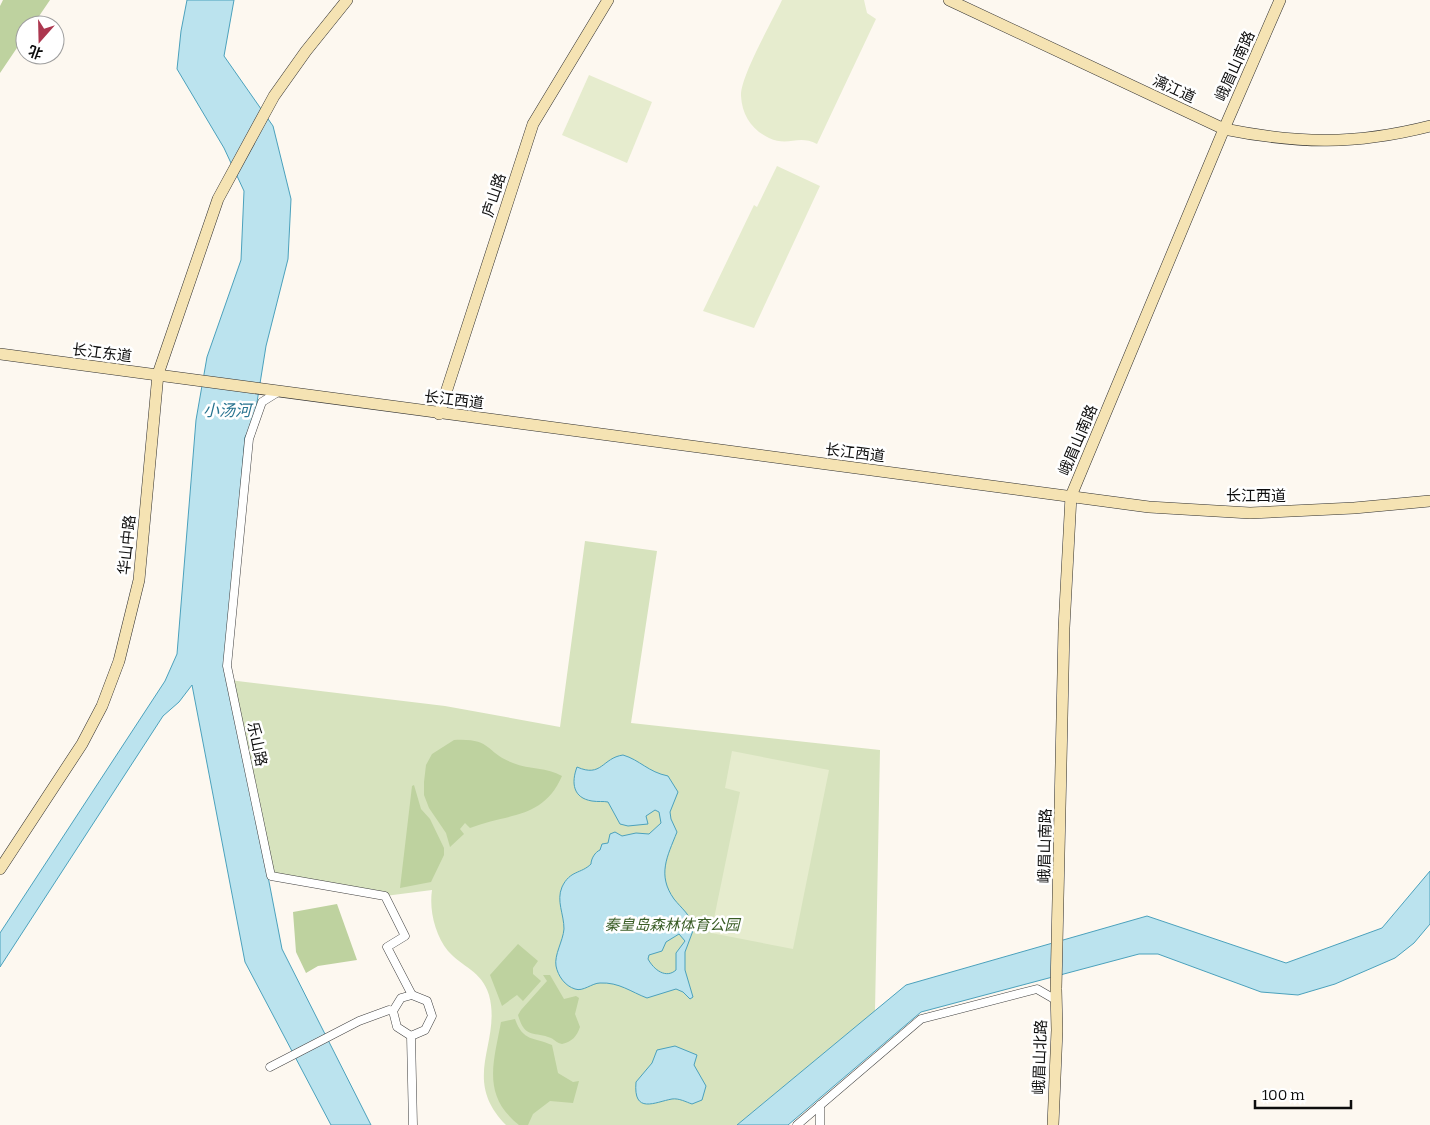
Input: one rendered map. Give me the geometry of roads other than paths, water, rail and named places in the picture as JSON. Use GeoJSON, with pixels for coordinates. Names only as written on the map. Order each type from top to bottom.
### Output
{"type":"FeatureCollection","features":[{"type":"Feature","properties":{"kind":"street","name":"华山中路"},"geometry":{"type":"LineString","coordinates":[[0,869],[82,744],[102,706],[119,661],[139,580],[158,374],[218,199],[274,96],[306,51],[347,0]]}},
{"type":"Feature","properties":{"kind":"street","name":"庐山路"},"geometry":{"type":"LineString","coordinates":[[439,414],[533,124],[608,0]]}},
{"type":"Feature","properties":{"kind":"street","name":"漓江道"},"geometry":{"type":"LineString","coordinates":[[949,0],[1224,129],[1270,138],[1309,141],[1373,138],[1430,126]]}},
{"type":"Feature","properties":{"kind":"street","name":"峨眉山南路"},"geometry":{"type":"LineString","coordinates":[[1056,995],[1064,628],[1071,496],[1224,129],[1280,0]]}},
{"type":"Feature","properties":{"kind":"street","name":"长江东道"},"geometry":{"type":"LineString","coordinates":[[0,354],[201,380]]}},
{"type":"Feature","properties":{"kind":"street","name":"长江西道"},"geometry":{"type":"LineString","coordinates":[[201,380],[439,414],[1148,507],[1250,513],[1354,508],[1430,501]]}},
{"type":"Feature","properties":{"kind":"street","name":"乐山路"},"geometry":{"type":"LineString","coordinates":[[278,392],[262,402],[249,439],[227,666],[271,876],[385,896],[405,936],[387,947],[412,995],[427,1001],[432,1016],[425,1030],[411,1036]]}},
{"type":"Feature","properties":{"kind":"street"},"geometry":{"type":"LineString","coordinates":[[797,1125],[921,1019],[1037,989],[1056,995]]}},
{"type":"Feature","properties":{"kind":"street"},"geometry":{"type":"LineString","coordinates":[[412,995],[401,998],[393,1011],[397,1027],[411,1036],[413,1125]]}},
{"type":"Feature","properties":{"kind":"street","name":"峨眉山北路"},"geometry":{"type":"LineString","coordinates":[[1053,1125],[1056,995]]}},
{"type":"Feature","properties":{"kind":"street"},"geometry":{"type":"LineString","coordinates":[[270,1067],[359,1021],[389,1010],[393,1011]]}},
{"type":"Feature","properties":{"kind":"street"},"geometry":{"type":"LineString","coordinates":[[820,1105],[820,1125]]}},
{"type":"Feature","properties":{"kind":"water","name":"小汤河"},"geometry":{"type":"Polygon","coordinates":[[[187,0],[234,0],[224,56],[273,126],[291,199],[288,259],[266,346],[254,421],[245,437],[226,659],[282,949],[371,1125],[331,1125],[245,962],[192,685],[179,702],[163,716],[0,967],[0,933],[165,681],[177,654],[196,420],[207,357],[241,260],[244,191],[224,148],[177,69],[187,0]]]}},
{"type":"Feature","properties":{"kind":"water"},"geometry":{"type":"Polygon","coordinates":[[[623,755],[629,757],[655,772],[668,776],[678,792],[670,812],[677,832],[667,858],[665,874],[669,890],[688,915],[694,928],[685,952],[685,970],[693,997],[690,999],[683,992],[676,989],[647,998],[607,983],[597,983],[578,990],[571,988],[565,983],[557,970],[556,957],[564,929],[560,892],[565,882],[572,875],[591,864],[602,844],[608,843],[610,834],[615,832],[622,836],[636,833],[649,834],[661,823],[659,812],[655,810],[646,816],[648,824],[628,826],[620,824],[608,802],[586,799],[577,793],[574,779],[577,767],[585,770],[597,769],[616,757],[623,755]],[[679,934],[666,942],[662,951],[649,955],[648,959],[660,972],[672,973],[676,970],[676,953],[685,941],[679,934]]]}},
{"type":"Feature","properties":{"kind":"water"},"geometry":{"type":"Polygon","coordinates":[[[1430,871],[1430,924],[1414,943],[1395,958],[1335,984],[1298,995],[1261,992],[1158,954],[1139,954],[921,1012],[788,1125],[737,1125],[906,985],[1147,916],[1286,963],[1382,928],[1430,871]]]}},
{"type":"Feature","properties":{"kind":"water"},"geometry":{"type":"Polygon","coordinates":[[[675,1046],[697,1055],[694,1065],[706,1086],[702,1100],[692,1104],[675,1099],[652,1104],[642,1103],[638,1099],[636,1092],[636,1082],[652,1063],[657,1050],[675,1046]]]}},
{"type":"Feature","properties":{"kind":"park label","name":"秦皇岛森林体育公园"},"geometry":{"type":"Point","coordinates":[672,925]}}]}
